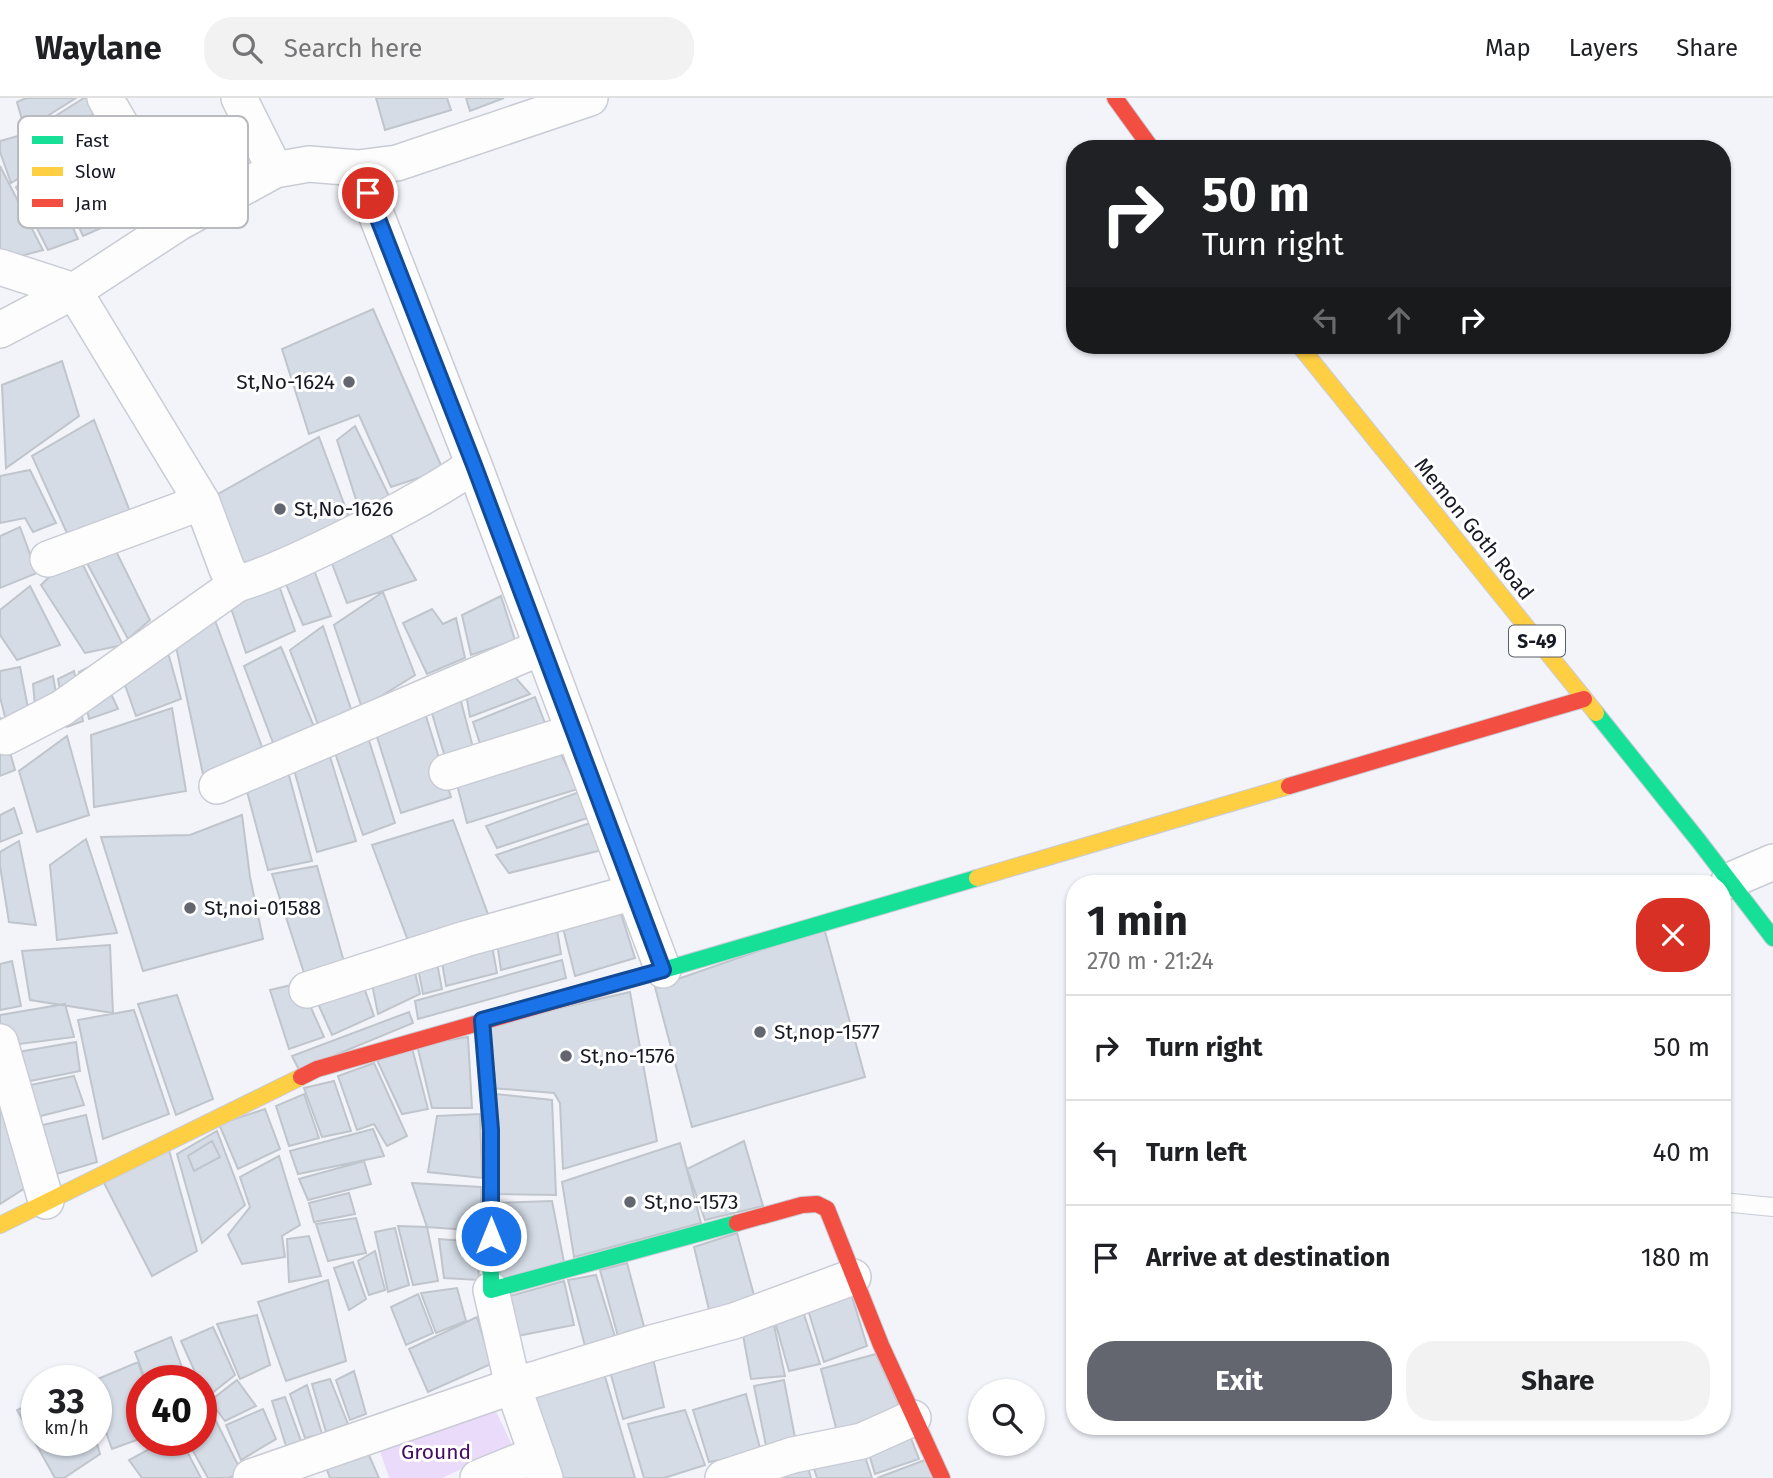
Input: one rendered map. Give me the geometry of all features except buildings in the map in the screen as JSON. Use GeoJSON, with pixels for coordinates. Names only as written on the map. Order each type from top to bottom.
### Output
{"type":"FeatureCollection","features":[{"type":"Feature","properties":{"kind":"street"},"geometry":{"type":"LineString","coordinates":[[105,98],[116,116]]}},
{"type":"Feature","properties":{"kind":"street"},"geometry":{"type":"LineString","coordinates":[[239,98],[275,170]]}},
{"type":"Feature","properties":{"kind":"street"},"geometry":{"type":"LineString","coordinates":[[248,185],[275,170],[309,164],[358,168],[397,163],[590,98]]}},
{"type":"Feature","properties":{"kind":"street"},"geometry":{"type":"LineString","coordinates":[[1115,98],[1145,140]]}},
{"type":"Feature","properties":{"kind":"street"},"geometry":{"type":"LineString","coordinates":[[358,168],[474,465],[663,970]]}},
{"type":"Feature","properties":{"kind":"street"},"geometry":{"type":"LineString","coordinates":[[0,330],[74,291],[170,228]]}},
{"type":"Feature","properties":{"kind":"street"},"geometry":{"type":"LineString","coordinates":[[0,267],[74,291],[202,502],[227,569],[237,584]]}},
{"type":"Feature","properties":{"kind":"street","name":"Memon Goth Road"},"geometry":{"type":"LineString","coordinates":[[1306,354],[1724,875]]}},
{"type":"Feature","properties":{"kind":"street"},"geometry":{"type":"LineString","coordinates":[[6,737],[62,708],[237,584],[266,575],[366,527],[436,491],[474,465]]}},
{"type":"Feature","properties":{"kind":"street"},"geometry":{"type":"LineString","coordinates":[[48,559],[202,502]]}},
{"type":"Feature","properties":{"kind":"street"},"geometry":{"type":"LineString","coordinates":[[217,786],[542,647]]}},
{"type":"Feature","properties":{"kind":"street"},"geometry":{"type":"LineString","coordinates":[[0,1224],[317,1069],[1584,699]]}},
{"type":"Feature","properties":{"kind":"street"},"geometry":{"type":"LineString","coordinates":[[447,772],[574,732]]}},
{"type":"Feature","properties":{"kind":"street"},"geometry":{"type":"LineString","coordinates":[[1731,880],[1773,862]]}},
{"type":"Feature","properties":{"kind":"street","name":"Memon Goth Road"},"geometry":{"type":"LineString","coordinates":[[1731,884],[1773,938]]}},
{"type":"Feature","properties":{"kind":"street"},"geometry":{"type":"LineString","coordinates":[[307,990],[466,939],[634,892]]}},
{"type":"Feature","properties":{"kind":"street"},"geometry":{"type":"LineString","coordinates":[[478,1478],[541,1466],[513,1386],[491,1290],[491,1130],[482,1020]]}},
{"type":"Feature","properties":{"kind":"street"},"geometry":{"type":"LineString","coordinates":[[0,1042],[46,1201]]}},
{"type":"Feature","properties":{"kind":"street"},"geometry":{"type":"LineString","coordinates":[[491,1290],[817,1203],[827,1209],[913,1418],[942,1478]]}},
{"type":"Feature","properties":{"kind":"street"},"geometry":{"type":"LineString","coordinates":[[251,1477],[513,1386],[734,1321],[853,1277]]}},
{"type":"Feature","properties":{"kind":"street"},"geometry":{"type":"LineString","coordinates":[[723,1478],[793,1455],[862,1441],[913,1418]]}},
{"type":"Feature","properties":{"kind":"lane"},"geometry":{"type":"LineString","coordinates":[[1731,1203],[1773,1207]]}},
{"type":"Feature","properties":{"kind":"green space","name":"Ground"},"geometry":{"type":"Polygon","coordinates":[[[495,1409],[512,1445],[442,1478],[389,1478],[377,1442],[495,1409]]]}},
{"type":"Feature","properties":{"kind":"traffic: fast"},"geometry":{"type":"LineString","coordinates":[[1596,713],[1725,875]]}},
{"type":"Feature","properties":{"kind":"traffic: fast"},"geometry":{"type":"LineString","coordinates":[[660,971],[977,878]]}},
{"type":"Feature","properties":{"kind":"traffic: fast"},"geometry":{"type":"LineString","coordinates":[[1731,883],[1773,938]]}},
{"type":"Feature","properties":{"kind":"traffic: fast"},"geometry":{"type":"LineString","coordinates":[[482,1020],[491,1130],[491,1290],[737,1223]]}},
{"type":"Feature","properties":{"kind":"traffic: slow"},"geometry":{"type":"LineString","coordinates":[[1306,354],[1596,713]]}},
{"type":"Feature","properties":{"kind":"traffic: slow"},"geometry":{"type":"LineString","coordinates":[[977,878],[1289,786]]}},
{"type":"Feature","properties":{"kind":"traffic: slow"},"geometry":{"type":"LineString","coordinates":[[0,1225],[301,1077]]}},
{"type":"Feature","properties":{"kind":"traffic: jam"},"geometry":{"type":"LineString","coordinates":[[1115,98],[1145,140]]}},
{"type":"Feature","properties":{"kind":"traffic: jam"},"geometry":{"type":"LineString","coordinates":[[1289,786],[1584,699]]}},
{"type":"Feature","properties":{"kind":"traffic: jam"},"geometry":{"type":"LineString","coordinates":[[301,1077],[317,1069],[660,971]]}},
{"type":"Feature","properties":{"kind":"traffic: jam"},"geometry":{"type":"LineString","coordinates":[[737,1223],[802,1205],[817,1204],[827,1209],[881,1345],[942,1478]]}},
{"type":"Feature","properties":{"kind":"place","name":"St,No-1624"},"geometry":{"type":"Point","coordinates":[349,382]}},
{"type":"Feature","properties":{"kind":"place","name":"St,No-1626"},"geometry":{"type":"Point","coordinates":[280,509]}},
{"type":"Feature","properties":{"kind":"place","name":"St,noi-01588"},"geometry":{"type":"Point","coordinates":[190,908]}},
{"type":"Feature","properties":{"kind":"place","name":"St,nop-1577"},"geometry":{"type":"Point","coordinates":[760,1032]}},
{"type":"Feature","properties":{"kind":"place","name":"St,no-1576"},"geometry":{"type":"Point","coordinates":[566,1056]}},
{"type":"Feature","properties":{"kind":"place","name":"St,no-1573"},"geometry":{"type":"Point","coordinates":[630,1202]}},
{"type":"Feature","properties":{"kind":"route"},"geometry":{"type":"LineString","coordinates":[[368,193],[474,465],[663,970],[482,1020],[491,1130],[491,1236]]}}]}
